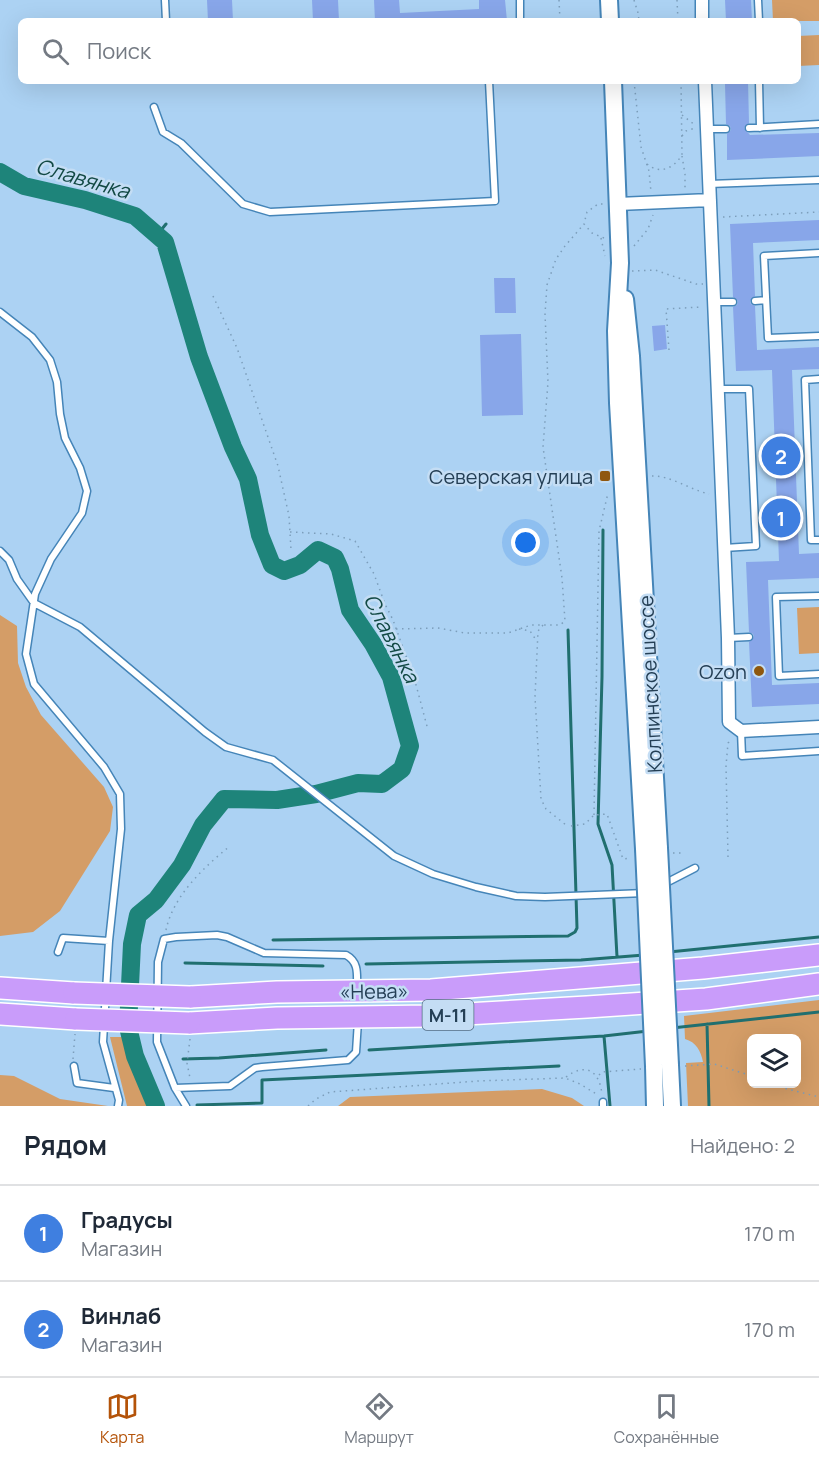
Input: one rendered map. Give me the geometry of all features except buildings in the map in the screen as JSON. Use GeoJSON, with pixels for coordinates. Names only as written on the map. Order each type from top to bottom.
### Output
{"type":"FeatureCollection","features":[{"type":"Feature","properties":{"kind":"highway","name":"«Нева»"},"geometry":{"type":"LineString","coordinates":[[0,988],[190,997],[277,992],[431,990],[703,968],[819,955]]}},
{"type":"Feature","properties":{"kind":"highway","name":"«Нева»"},"geometry":{"type":"LineString","coordinates":[[0,1014],[75,1027],[190,1029],[277,1018],[431,1016],[706,999],[819,984]]}},
{"type":"Feature","properties":{"kind":"main road"},"geometry":{"type":"LineString","coordinates":[[609,0],[610,18]]}},
{"type":"Feature","properties":{"kind":"main road","name":"Колпинское шоссе"},"geometry":{"type":"LineString","coordinates":[[613,84],[618,204],[626,243],[616,331],[618,403],[652,848],[662,1066],[656,1106]]}},
{"type":"Feature","properties":{"kind":"main road","name":"Колпинское шоссе"},"geometry":{"type":"LineString","coordinates":[[662,1066],[672,1106]]}},
{"type":"Feature","properties":{"kind":"street"},"geometry":{"type":"LineString","coordinates":[[702,0],[702,18]]}},
{"type":"Feature","properties":{"kind":"street"},"geometry":{"type":"LineString","coordinates":[[705,84],[728,638],[729,722],[741,731],[819,727]]}},
{"type":"Feature","properties":{"kind":"street"},"geometry":{"type":"LineString","coordinates":[[618,204],[710,200]]}},
{"type":"Feature","properties":{"kind":"lane"},"geometry":{"type":"LineString","coordinates":[[165,0],[166,18]]}},
{"type":"Feature","properties":{"kind":"lane"},"geometry":{"type":"LineString","coordinates":[[520,0],[520,18]]}},
{"type":"Feature","properties":{"kind":"lane"},"geometry":{"type":"LineString","coordinates":[[758,0],[759,18]]}},
{"type":"Feature","properties":{"kind":"lane"},"geometry":{"type":"LineString","coordinates":[[154,107],[163,132],[181,143],[243,204],[270,212],[495,201],[489,84]]}},
{"type":"Feature","properties":{"kind":"lane"},"geometry":{"type":"LineString","coordinates":[[759,84],[760,128]]}},
{"type":"Feature","properties":{"kind":"lane"},"geometry":{"type":"LineString","coordinates":[[749,128],[819,124]]}},
{"type":"Feature","properties":{"kind":"lane"},"geometry":{"type":"LineString","coordinates":[[707,129],[726,129]]}},
{"type":"Feature","properties":{"kind":"lane"},"geometry":{"type":"LineString","coordinates":[[709,184],[819,180]]}},
{"type":"Feature","properties":{"kind":"lane"},"geometry":{"type":"LineString","coordinates":[[819,253],[764,256],[768,338],[819,336]]}},
{"type":"Feature","properties":{"kind":"lane"},"geometry":{"type":"LineString","coordinates":[[755,301],[766,300]]}},
{"type":"Feature","properties":{"kind":"lane"},"geometry":{"type":"LineString","coordinates":[[714,305],[733,302]]}},
{"type":"Feature","properties":{"kind":"lane"},"geometry":{"type":"LineString","coordinates":[[0,312],[32,337],[50,360],[57,382],[65,438],[80,468],[87,491],[82,513],[51,559],[35,594],[26,654],[34,684],[105,767],[120,794],[121,829],[109,941],[104,1042],[114,1088],[119,1100],[118,1106]]}},
{"type":"Feature","properties":{"kind":"lane"},"geometry":{"type":"LineString","coordinates":[[819,380],[805,380],[811,540],[819,540]]}},
{"type":"Feature","properties":{"kind":"lane"},"geometry":{"type":"LineString","coordinates":[[717,389],[749,389],[756,546],[724,548]]}},
{"type":"Feature","properties":{"kind":"lane"},"geometry":{"type":"LineString","coordinates":[[0,550],[9,560],[17,579],[34,603],[80,627],[205,732],[226,747],[273,760],[394,856],[433,874],[476,888],[516,896],[545,897],[648,892],[695,868]]}},
{"type":"Feature","properties":{"kind":"lane"},"geometry":{"type":"LineString","coordinates":[[819,596],[776,597],[779,675],[819,674]]}},
{"type":"Feature","properties":{"kind":"lane"},"geometry":{"type":"LineString","coordinates":[[770,636],[778,636]]}},
{"type":"Feature","properties":{"kind":"lane"},"geometry":{"type":"LineString","coordinates":[[728,638],[749,637]]}},
{"type":"Feature","properties":{"kind":"lane"},"geometry":{"type":"LineString","coordinates":[[741,731],[742,756],[819,751]]}},
{"type":"Feature","properties":{"kind":"lane"},"geometry":{"type":"LineString","coordinates":[[186,1106],[175,1088],[157,1042],[158,962],[164,939],[217,935],[264,953],[346,955],[356,965],[357,991]]}},
{"type":"Feature","properties":{"kind":"lane"},"geometry":{"type":"LineString","coordinates":[[58,952],[63,938],[109,941]]}},
{"type":"Feature","properties":{"kind":"lane"},"geometry":{"type":"LineString","coordinates":[[175,1088],[230,1086],[255,1068],[348,1060],[356,1052],[358,1017]]}},
{"type":"Feature","properties":{"kind":"lane"},"geometry":{"type":"LineString","coordinates":[[74,1066],[77,1083],[114,1088]]}},
{"type":"Feature","properties":{"kind":"path"},"geometry":{"type":"LineString","coordinates":[[559,0],[560,18]]}},
{"type":"Feature","properties":{"kind":"path"},"geometry":{"type":"LineString","coordinates":[[634,0],[639,18]]}},
{"type":"Feature","properties":{"kind":"path"},"geometry":{"type":"LineString","coordinates":[[676,0],[678,18]]}},
{"type":"Feature","properties":{"kind":"path"},"geometry":{"type":"LineString","coordinates":[[584,224],[592,233],[601,238],[626,243],[648,229],[653,216],[649,171],[641,147],[634,84]]}},
{"type":"Feature","properties":{"kind":"path"},"geometry":{"type":"LineString","coordinates":[[681,84],[684,201]]}},
{"type":"Feature","properties":{"kind":"path"},"geometry":{"type":"LineString","coordinates":[[681,114],[699,128],[692,128],[681,137]]}},
{"type":"Feature","properties":{"kind":"path"},"geometry":{"type":"LineString","coordinates":[[646,164],[652,168],[668,169],[678,162],[682,155]]}},
{"type":"Feature","properties":{"kind":"path"},"geometry":{"type":"LineString","coordinates":[[396,629],[438,628],[465,633],[508,633],[531,625],[562,624],[565,621],[543,447],[548,382],[545,314],[548,285],[556,259],[584,224],[587,212],[597,204],[618,204]]}},
{"type":"Feature","properties":{"kind":"path"},"geometry":{"type":"LineString","coordinates":[[714,218],[819,212]]}},
{"type":"Feature","properties":{"kind":"path"},"geometry":{"type":"LineString","coordinates":[[624,267],[655,270],[696,284],[713,283]]}},
{"type":"Feature","properties":{"kind":"path"},"geometry":{"type":"LineString","coordinates":[[213,296],[237,348],[278,466],[289,516],[291,549]]}},
{"type":"Feature","properties":{"kind":"path"},"geometry":{"type":"LineString","coordinates":[[669,350],[666,309],[714,305]]}},
{"type":"Feature","properties":{"kind":"path"},"geometry":{"type":"LineString","coordinates":[[648,476],[659,476],[693,490],[722,497]]}},
{"type":"Feature","properties":{"kind":"path"},"geometry":{"type":"LineString","coordinates":[[596,814],[599,531],[608,493]]}},
{"type":"Feature","properties":{"kind":"path"},"geometry":{"type":"LineString","coordinates":[[290,532],[332,534],[356,542],[375,574],[393,620],[415,681],[428,730]]}},
{"type":"Feature","properties":{"kind":"path"},"geometry":{"type":"LineString","coordinates":[[544,625],[537,631],[535,698],[541,799],[546,809],[566,825]]}},
{"type":"Feature","properties":{"kind":"path"},"geometry":{"type":"LineString","coordinates":[[519,628],[530,630],[537,640]]}},
{"type":"Feature","properties":{"kind":"path"},"geometry":{"type":"LineString","coordinates":[[729,857],[726,766],[728,743],[741,731]]}},
{"type":"Feature","properties":{"kind":"path"},"geometry":{"type":"LineString","coordinates":[[570,826],[585,824],[596,814],[602,814]]}},
{"type":"Feature","properties":{"kind":"path"},"geometry":{"type":"LineString","coordinates":[[164,939],[171,911],[194,880],[230,846]]}},
{"type":"Feature","properties":{"kind":"path"},"geometry":{"type":"LineString","coordinates":[[73,1056],[75,1027]]}},
{"type":"Feature","properties":{"kind":"path"},"geometry":{"type":"LineString","coordinates":[[190,1029],[187,1063],[192,1087]]}},
{"type":"Feature","properties":{"kind":"path"},"geometry":{"type":"LineString","coordinates":[[597,1076],[602,1072],[611,1071],[714,1064],[747,1074]]}},
{"type":"Feature","properties":{"kind":"path"},"geometry":{"type":"LineString","coordinates":[[565,1078],[572,1072],[591,1071],[597,1076],[601,1085],[603,1104]]}},
{"type":"Feature","properties":{"kind":"path"},"geometry":{"type":"LineString","coordinates":[[308,1106],[330,1092],[565,1078],[598,1094],[603,1104]]}},
{"type":"Feature","properties":{"kind":"path"},"geometry":{"type":"LineString","coordinates":[[786,1088],[819,1097]]}},
{"type":"Feature","properties":{"kind":"shaded area"},"geometry":{"type":"Polygon","coordinates":[[[772,0],[819,0],[819,21],[801,21],[801,18],[773,18],[772,0]]]}},
{"type":"Feature","properties":{"kind":"shaded area"},"geometry":{"type":"Polygon","coordinates":[[[819,35],[819,65],[801,66],[801,36],[819,35]]]}},
{"type":"Feature","properties":{"kind":"shaded area"},"geometry":{"type":"Polygon","coordinates":[[[819,607],[819,653],[799,654],[797,608],[819,607]]]}},
{"type":"Feature","properties":{"kind":"shaded area"},"geometry":{"type":"Polygon","coordinates":[[[0,615],[17,626],[18,663],[26,687],[41,715],[104,787],[113,807],[110,831],[60,911],[33,932],[0,936],[0,615]]]}},
{"type":"Feature","properties":{"kind":"shaded area"},"geometry":{"type":"Polygon","coordinates":[[[819,1000],[819,1106],[688,1106],[686,1063],[703,1062],[697,1048],[685,1039],[684,1016],[819,1000]]]}},
{"type":"Feature","properties":{"kind":"shaded area"},"geometry":{"type":"Polygon","coordinates":[[[110,1037],[129,1037],[131,1057],[149,1106],[127,1106],[110,1037]]]}},
{"type":"Feature","properties":{"kind":"shaded area"},"geometry":{"type":"Polygon","coordinates":[[[0,1075],[14,1076],[60,1099],[108,1106],[0,1106],[0,1075]]]}},
{"type":"Feature","properties":{"kind":"shaded area"},"geometry":{"type":"Polygon","coordinates":[[[542,1089],[572,1098],[584,1106],[338,1106],[350,1097],[542,1089]]]}},
{"type":"Feature","properties":{"kind":"waterway","name":"Славянка"},"geometry":{"type":"LineString","coordinates":[[0,172],[24,186],[85,200],[135,216],[165,242],[199,357],[233,447],[248,479],[260,535],[272,565],[284,571],[300,565],[318,550],[335,558],[350,610],[373,644],[391,677],[410,746],[402,769],[382,784],[358,783],[316,794],[277,800],[224,799],[203,825],[182,865],[156,900],[138,915],[132,944],[128,1027],[135,1056],[156,1106]]}},
{"type":"Feature","properties":{"kind":"waterway"},"geometry":{"type":"LineString","coordinates":[[157,235],[166,224]]}},
{"type":"Feature","properties":{"kind":"waterway"},"geometry":{"type":"LineString","coordinates":[[603,530],[598,824],[612,865],[617,957]]}},
{"type":"Feature","properties":{"kind":"waterway"},"geometry":{"type":"LineString","coordinates":[[273,940],[568,936],[575,932],[577,928],[568,630]]}},
{"type":"Feature","properties":{"kind":"waterway"},"geometry":{"type":"LineString","coordinates":[[669,952],[819,937]]}},
{"type":"Feature","properties":{"kind":"waterway"},"geometry":{"type":"LineString","coordinates":[[366,964],[581,960],[644,955]]}},
{"type":"Feature","properties":{"kind":"waterway"},"geometry":{"type":"LineString","coordinates":[[185,963],[323,966]]}},
{"type":"Feature","properties":{"kind":"waterway"},"geometry":{"type":"LineString","coordinates":[[672,1028],[819,1012]]}},
{"type":"Feature","properties":{"kind":"waterway"},"geometry":{"type":"LineString","coordinates":[[707,1024],[709,1106]]}},
{"type":"Feature","properties":{"kind":"waterway"},"geometry":{"type":"LineString","coordinates":[[369,1050],[604,1036],[648,1031]]}},
{"type":"Feature","properties":{"kind":"waterway"},"geometry":{"type":"LineString","coordinates":[[604,1036],[610,1106]]}},
{"type":"Feature","properties":{"kind":"waterway"},"geometry":{"type":"LineString","coordinates":[[183,1059],[326,1050]]}},
{"type":"Feature","properties":{"kind":"waterway"},"geometry":{"type":"LineString","coordinates":[[197,1105],[262,1103],[262,1080],[559,1066]]}},
{"type":"Feature","properties":{"kind":"place","name":"Винлаб"},"geometry":{"type":"Point","coordinates":[781,456]}},
{"type":"Feature","properties":{"kind":"place","name":"Северская улица"},"geometry":{"type":"Point","coordinates":[605,476]}},
{"type":"Feature","properties":{"kind":"place","name":"Градусы"},"geometry":{"type":"Point","coordinates":[781,518]}},
{"type":"Feature","properties":{"kind":"place","name":"Ozon"},"geometry":{"type":"Point","coordinates":[759,671]}}]}
